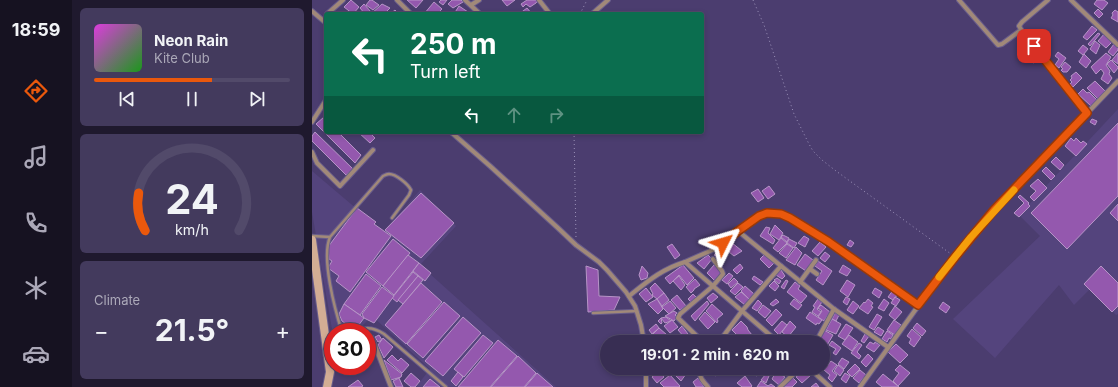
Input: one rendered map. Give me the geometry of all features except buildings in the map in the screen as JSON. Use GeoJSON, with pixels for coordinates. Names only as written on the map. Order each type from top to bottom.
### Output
{"type":"FeatureCollection","features":[{"type":"Feature","properties":{"kind":"main road"},"geometry":{"type":"LineString","coordinates":[[312,240],[325,323]]}},
{"type":"Feature","properties":{"kind":"main road"},"geometry":{"type":"LineString","coordinates":[[327,387],[329,375]]}},
{"type":"Feature","properties":{"kind":"street"},"geometry":{"type":"LineString","coordinates":[[330,12],[343,0]]}},
{"type":"Feature","properties":{"kind":"street"},"geometry":{"type":"LineString","coordinates":[[397,0],[409,12]]}},
{"type":"Feature","properties":{"kind":"street"},"geometry":{"type":"LineString","coordinates":[[465,0],[478,12]]}},
{"type":"Feature","properties":{"kind":"street"},"geometry":{"type":"LineString","coordinates":[[471,5],[478,0]]}},
{"type":"Feature","properties":{"kind":"street"},"geometry":{"type":"LineString","coordinates":[[539,0],[548,12]]}},
{"type":"Feature","properties":{"kind":"street"},"geometry":{"type":"LineString","coordinates":[[594,12],[608,0]]}},
{"type":"Feature","properties":{"kind":"street"},"geometry":{"type":"LineString","coordinates":[[959,0],[998,45],[1001,45],[1020,30]]}},
{"type":"Feature","properties":{"kind":"street"},"geometry":{"type":"LineString","coordinates":[[1048,0],[1022,22],[1019,26],[1020,30],[1044,57],[1087,113]]}},
{"type":"Feature","properties":{"kind":"street"},"geometry":{"type":"LineString","coordinates":[[1071,0],[1118,45]]}},
{"type":"Feature","properties":{"kind":"street"},"geometry":{"type":"LineString","coordinates":[[312,11],[322,19]]}},
{"type":"Feature","properties":{"kind":"street"},"geometry":{"type":"LineString","coordinates":[[860,387],[918,305],[994,210],[1118,81]]}},
{"type":"Feature","properties":{"kind":"street"},"geometry":{"type":"LineString","coordinates":[[312,122],[324,103]]}},
{"type":"Feature","properties":{"kind":"street"},"geometry":{"type":"LineString","coordinates":[[455,134],[576,245],[599,262],[629,296],[637,311],[642,325],[643,335]]}},
{"type":"Feature","properties":{"kind":"street"},"geometry":{"type":"LineString","coordinates":[[312,152],[317,163],[340,186],[373,150]]}},
{"type":"Feature","properties":{"kind":"street"},"geometry":{"type":"LineString","coordinates":[[629,296],[651,278],[673,266],[686,262],[717,248],[759,216],[767,213],[781,214],[790,218],[829,242],[918,305]]}},
{"type":"Feature","properties":{"kind":"street"},"geometry":{"type":"LineString","coordinates":[[738,231],[834,309],[888,347]]}},
{"type":"Feature","properties":{"kind":"street"},"geometry":{"type":"LineString","coordinates":[[696,335],[678,318],[680,314],[713,286],[723,274],[713,259]]}},
{"type":"Feature","properties":{"kind":"street"},"geometry":{"type":"LineString","coordinates":[[800,282],[816,260]]}},
{"type":"Feature","properties":{"kind":"street"},"geometry":{"type":"LineString","coordinates":[[686,262],[770,335]]}},
{"type":"Feature","properties":{"kind":"street"},"geometry":{"type":"LineString","coordinates":[[724,335],[742,311],[781,266]]}},
{"type":"Feature","properties":{"kind":"street"},"geometry":{"type":"LineString","coordinates":[[810,269],[817,274]]}},
{"type":"Feature","properties":{"kind":"street"},"geometry":{"type":"LineString","coordinates":[[820,335],[834,309]]}},
{"type":"Feature","properties":{"kind":"street"},"geometry":{"type":"LineString","coordinates":[[376,348],[391,387]]}},
{"type":"Feature","properties":{"kind":"street"},"geometry":{"type":"LineString","coordinates":[[646,375],[646,387]]}},
{"type":"Feature","properties":{"kind":"street"},"geometry":{"type":"LineString","coordinates":[[700,375],[708,387]]}},
{"type":"Feature","properties":{"kind":"street"},"geometry":{"type":"LineString","coordinates":[[780,387],[793,375]]}},
{"type":"Feature","properties":{"kind":"street"},"geometry":{"type":"LineString","coordinates":[[817,375],[830,387]]}},
{"type":"Feature","properties":{"kind":"lane"},"geometry":{"type":"LineString","coordinates":[[339,323],[327,268],[327,242],[383,176],[388,174],[394,175],[408,185],[411,190],[392,218]]}},
{"type":"Feature","properties":{"kind":"lane"},"geometry":{"type":"LineString","coordinates":[[312,236],[330,237]]}},
{"type":"Feature","properties":{"kind":"lane"},"geometry":{"type":"LineString","coordinates":[[593,313],[637,311]]}},
{"type":"Feature","properties":{"kind":"lane"},"geometry":{"type":"LineString","coordinates":[[376,329],[384,334],[446,387]]}},
{"type":"Feature","properties":{"kind":"path"},"geometry":{"type":"LineString","coordinates":[[581,12],[587,0]]}},
{"type":"Feature","properties":{"kind":"path"},"geometry":{"type":"LineString","coordinates":[[753,0],[764,25],[794,114],[813,150],[822,160],[836,171],[955,257]]}},
{"type":"Feature","properties":{"kind":"path"},"geometry":{"type":"LineString","coordinates":[[574,134],[576,245]]}},
{"type":"Feature","properties":{"kind":"shaded area"},"geometry":{"type":"Polygon","coordinates":[[[1118,109],[1118,314],[1116,315],[1091,288],[1074,305],[1059,285],[995,358],[953,319],[1040,236],[1019,215],[1118,109]]]}},
{"type":"Feature","properties":{"kind":"shaded area"},"geometry":{"type":"Polygon","coordinates":[[[312,171],[384,232],[420,190],[456,226],[420,265],[556,387],[416,387],[430,369],[372,316],[365,323],[331,323],[312,212],[312,171]]]}},
{"type":"Feature","properties":{"kind":"slow traffic"},"geometry":{"type":"LineString","coordinates":[[939,277],[994,210],[1014,190]]}},
{"type":"Feature","properties":{"kind":"route"},"geometry":{"type":"LineString","coordinates":[[723,243],[759,216],[767,213],[781,214],[829,242],[918,305],[944,270],[994,210],[1087,113],[1034,46]]}}]}
